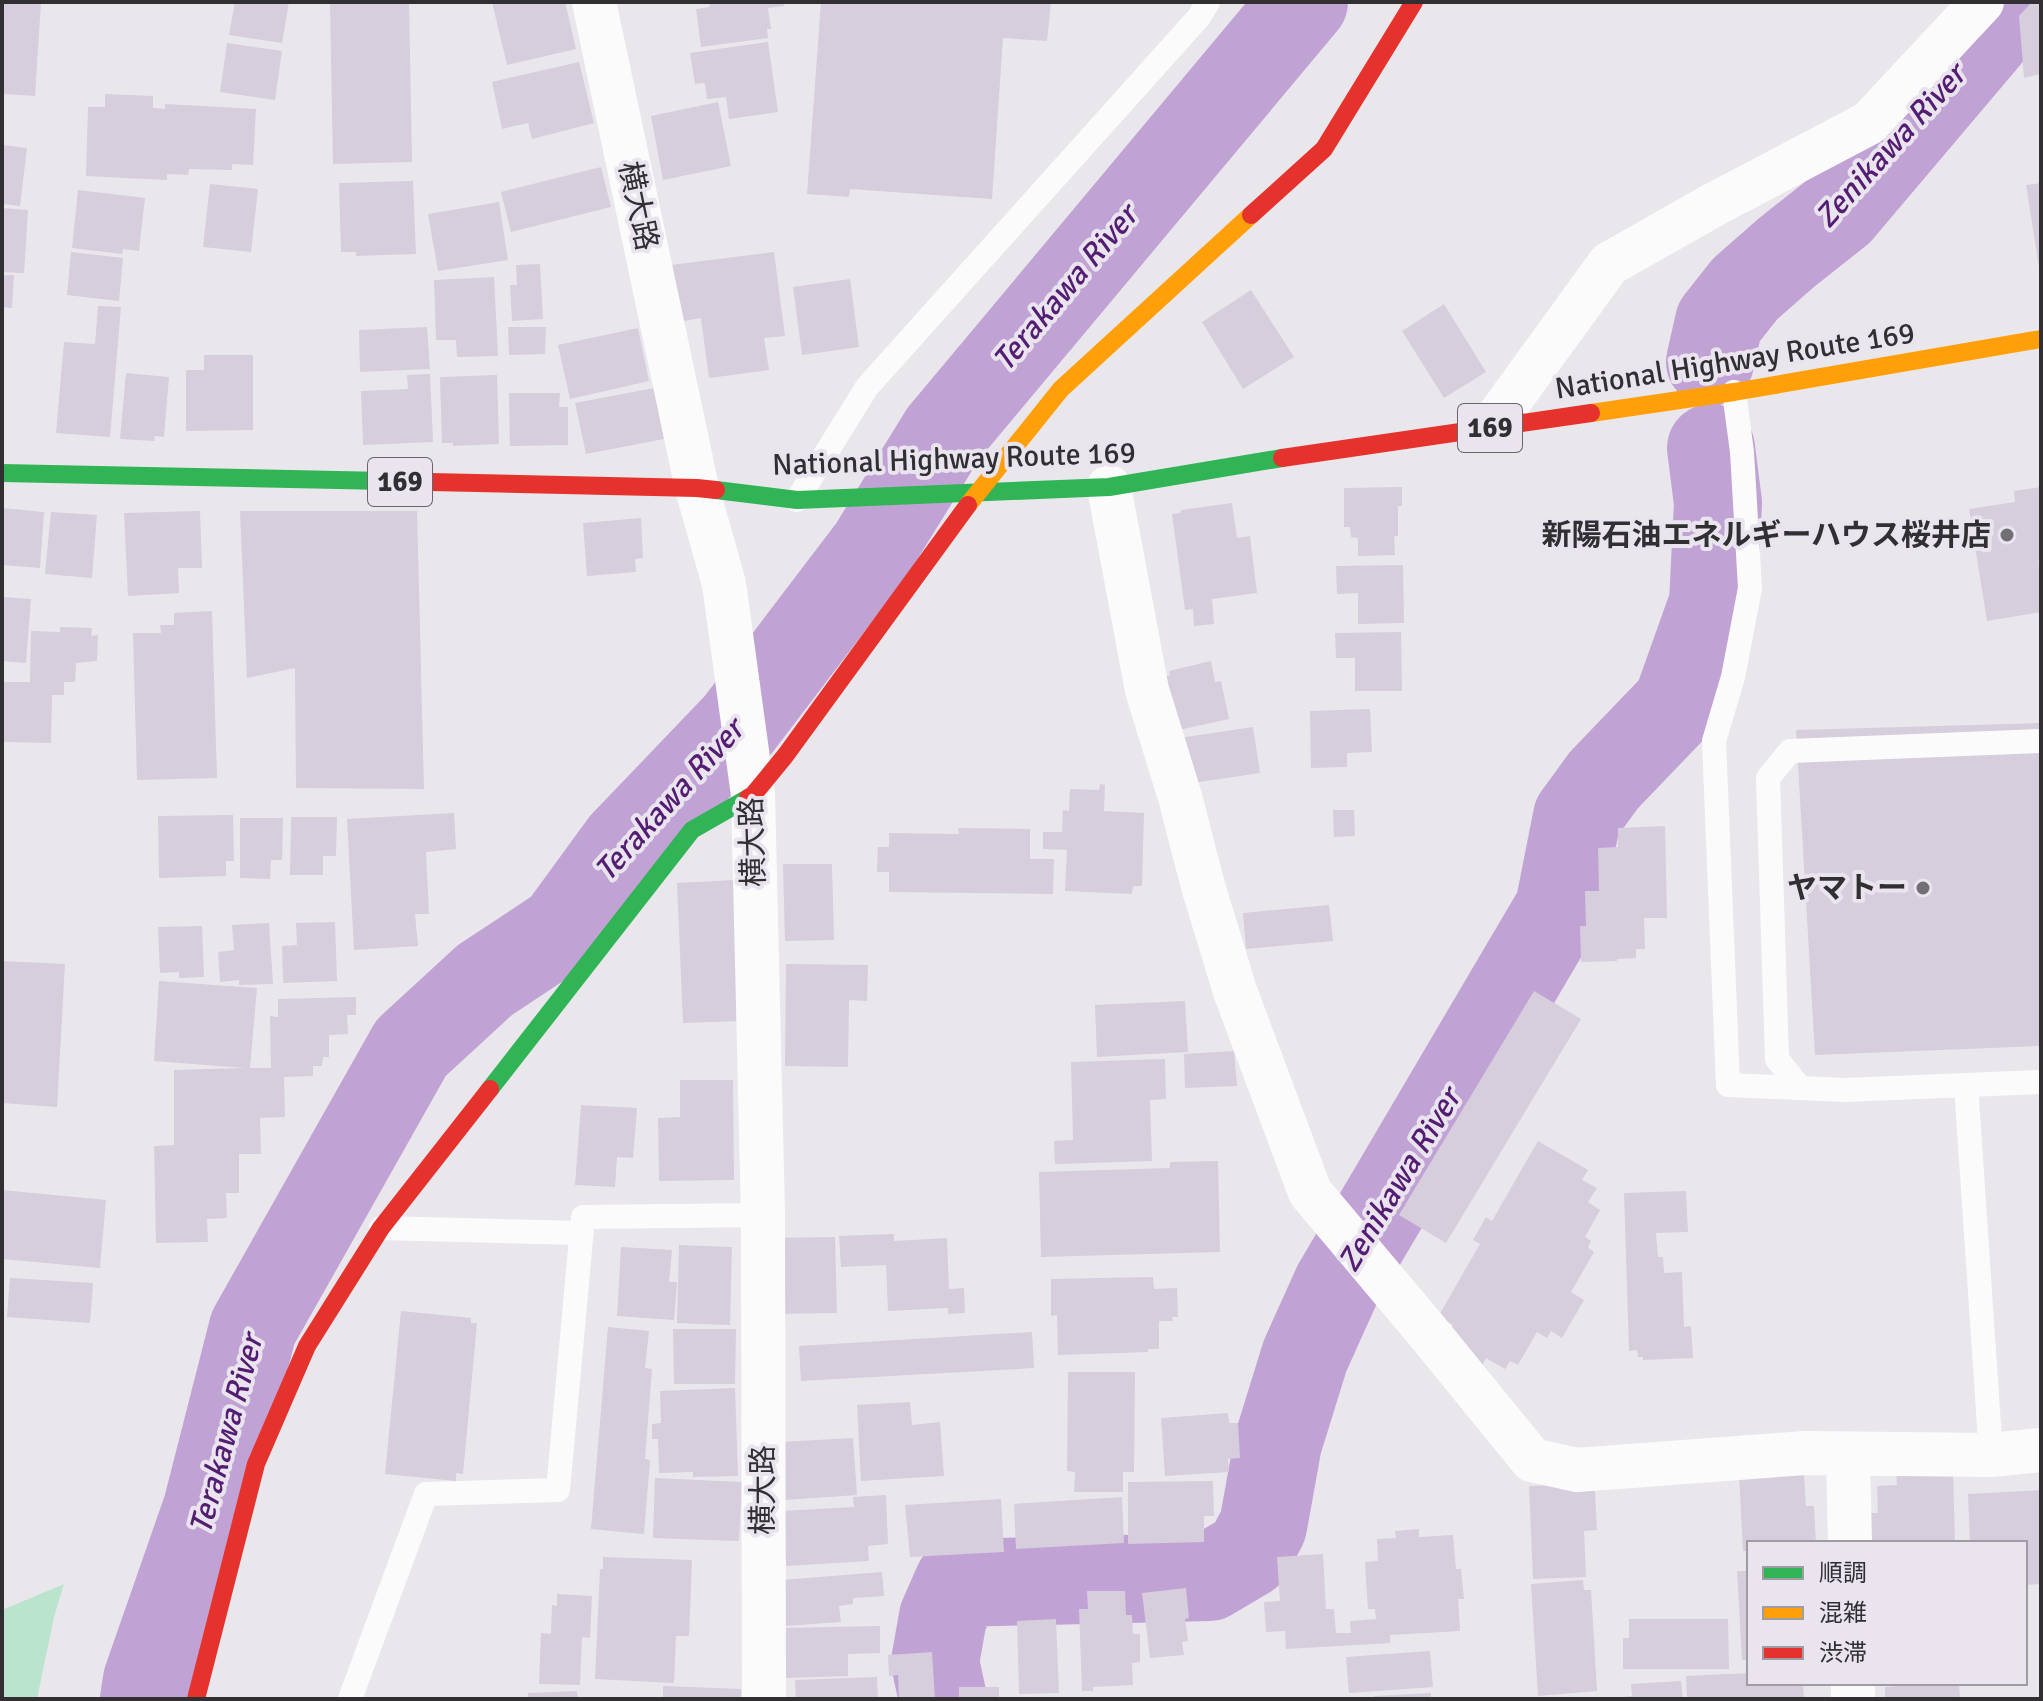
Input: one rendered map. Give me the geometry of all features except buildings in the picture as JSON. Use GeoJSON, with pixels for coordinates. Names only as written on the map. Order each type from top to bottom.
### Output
{"type":"FeatureCollection","features":[{"type":"Feature","properties":{"kind":"main road"},"geometry":{"type":"LineString","coordinates":[[196,1699],[256,1464],[307,1346],[381,1228],[692,830],[785,756],[976,493],[1061,389],[1324,149],[1414,2]]}},
{"type":"Feature","properties":{"kind":"main road","name":"National Highway Route 169"},"geometry":{"type":"LineString","coordinates":[[2,473],[697,488],[797,500],[1109,487],[1252,462],[1734,392],[2041,339]]}},
{"type":"Feature","properties":{"kind":"street","name":"横大路"},"geometry":{"type":"LineString","coordinates":[[594,2],[697,488],[724,584],[751,783],[763,1215],[764,1699]]}},
{"type":"Feature","properties":{"kind":"street"},"geometry":{"type":"LineString","coordinates":[[1490,428],[1609,264],[1869,123],[1982,2]]}},
{"type":"Feature","properties":{"kind":"street"},"geometry":{"type":"LineString","coordinates":[[1109,487],[1147,690],[1235,991],[1310,1192],[1532,1460],[1577,1470],[1805,1453],[1991,1455],[2041,1450]]}},
{"type":"Feature","properties":{"kind":"street"},"geometry":{"type":"LineString","coordinates":[[1848,1454],[1850,1541]]}},
{"type":"Feature","properties":{"kind":"lane"},"geometry":{"type":"LineString","coordinates":[[797,500],[867,387],[1199,17],[1208,2]]}},
{"type":"Feature","properties":{"kind":"lane"},"geometry":{"type":"LineString","coordinates":[[1734,392],[1742,452],[1750,588],[1733,677],[1714,741],[1728,1085],[1846,1090],[2041,1082]]}},
{"type":"Feature","properties":{"kind":"lane"},"geometry":{"type":"LineString","coordinates":[[1800,1088],[1777,1059],[1768,778],[1790,751],[2041,741]]}},
{"type":"Feature","properties":{"kind":"lane"},"geometry":{"type":"LineString","coordinates":[[1966,1085],[1991,1455]]}},
{"type":"Feature","properties":{"kind":"lane"},"geometry":{"type":"LineString","coordinates":[[350,1699],[426,1494],[558,1490],[583,1217],[763,1215]]}},
{"type":"Feature","properties":{"kind":"lane"},"geometry":{"type":"LineString","coordinates":[[381,1228],[581,1233]]}},
{"type":"Feature","properties":{"kind":"green space"},"geometry":{"type":"Polygon","coordinates":[[[64,1584],[37,1699],[2,1699],[2,1610],[64,1584]]]}},
{"type":"Feature","properties":{"kind":"waterway","name":"Terakawa River"},"geometry":{"type":"LineString","coordinates":[[144,1699],[147,1680],[207,1508],[253,1328],[411,1048],[485,980],[562,929],[624,844],[738,725],[872,549],[943,434],[1304,2]]}},
{"type":"Feature","properties":{"kind":"waterway","name":"Zenikawa River"},"geometry":{"type":"LineString","coordinates":[[1710,362],[1719,322],[1745,289],[1839,211],[2016,2]]}},
{"type":"Feature","properties":{"kind":"waterway","name":"Zenikawa River"},"geometry":{"type":"LineString","coordinates":[[943,1699],[935,1662],[943,1617],[958,1583],[1209,1577],[1248,1554],[1263,1526],[1278,1443],[1305,1356],[1337,1285],[1559,908],[1577,817],[1604,780],[1677,704],[1713,603],[1718,503],[1711,448]]}},
{"type":"Feature","properties":{"kind":"traffic: fast"},"geometry":{"type":"LineString","coordinates":[[716,490],[797,500],[1109,487],[1282,458]]}},
{"type":"Feature","properties":{"kind":"traffic: fast"},"geometry":{"type":"LineString","coordinates":[[2,473],[385,481]]}},
{"type":"Feature","properties":{"kind":"traffic: fast"},"geometry":{"type":"LineString","coordinates":[[490,1089],[692,830],[748,798]]}},
{"type":"Feature","properties":{"kind":"traffic: slow"},"geometry":{"type":"LineString","coordinates":[[968,505],[1061,389],[1251,215]]}},
{"type":"Feature","properties":{"kind":"traffic: slow"},"geometry":{"type":"LineString","coordinates":[[1591,413],[1734,392],[2041,339]]}},
{"type":"Feature","properties":{"kind":"traffic: jam"},"geometry":{"type":"LineString","coordinates":[[1251,215],[1324,149],[1414,2]]}},
{"type":"Feature","properties":{"kind":"traffic: jam"},"geometry":{"type":"LineString","coordinates":[[1282,458],[1591,413]]}},
{"type":"Feature","properties":{"kind":"traffic: jam"},"geometry":{"type":"LineString","coordinates":[[385,481],[716,490]]}},
{"type":"Feature","properties":{"kind":"traffic: jam"},"geometry":{"type":"LineString","coordinates":[[748,798],[785,756],[968,505]]}},
{"type":"Feature","properties":{"kind":"traffic: jam"},"geometry":{"type":"LineString","coordinates":[[196,1699],[256,1464],[307,1346],[381,1228],[490,1089]]}},
{"type":"Feature","properties":{"kind":"place","name":"新陽石油エネルギーハウス桜井店"},"geometry":{"type":"Point","coordinates":[2007,535]}},
{"type":"Feature","properties":{"kind":"place","name":"ヤマトー"},"geometry":{"type":"Point","coordinates":[1923,888]}}]}
